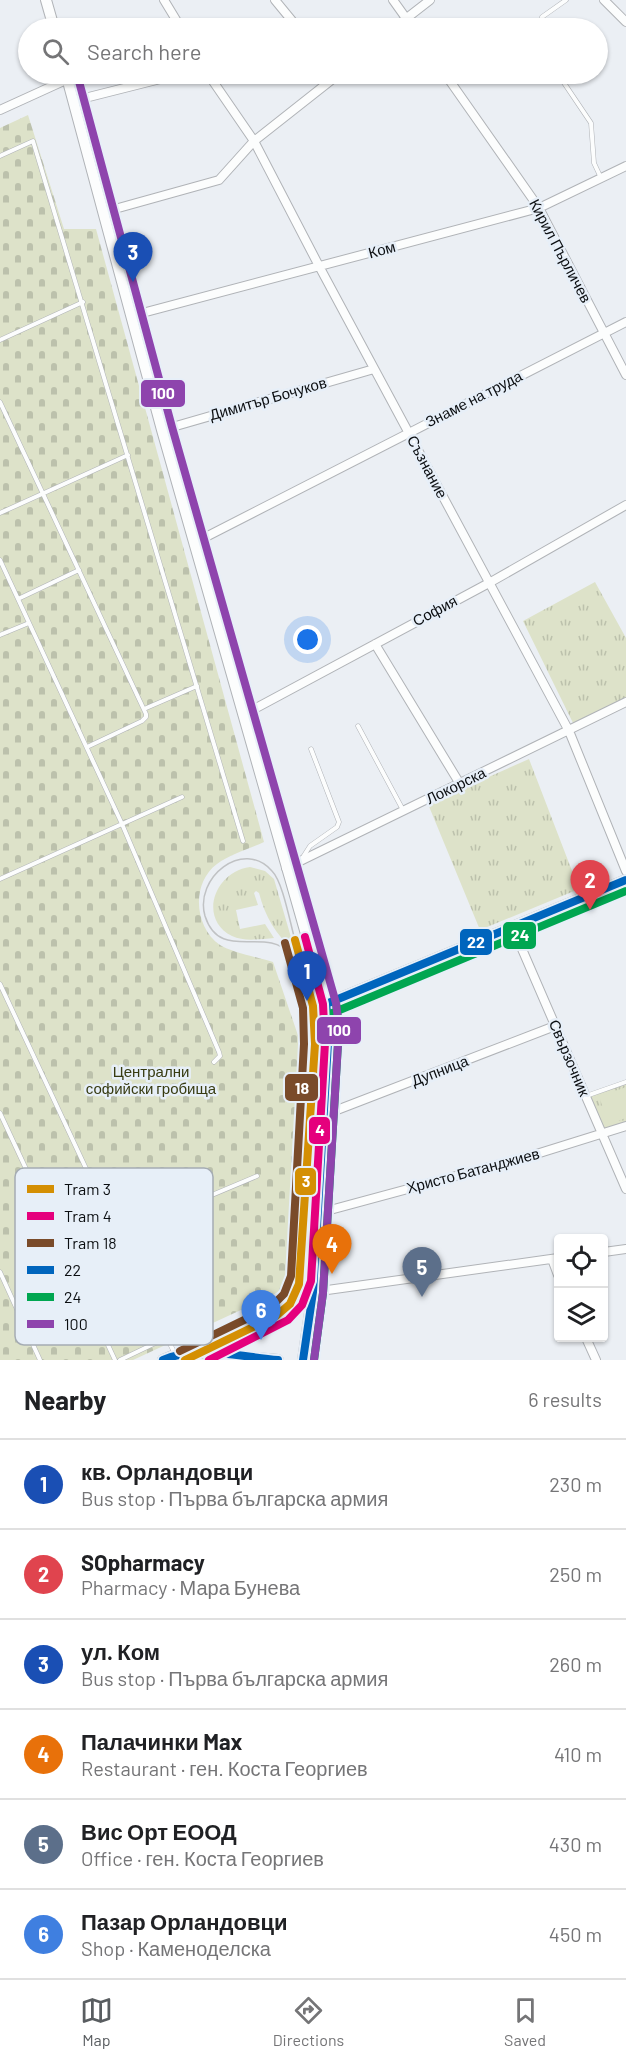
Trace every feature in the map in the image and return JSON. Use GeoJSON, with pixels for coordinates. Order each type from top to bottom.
{"type":"FeatureCollection","features":[{"type":"Feature","properties":{"kind":"street"},"geometry":{"type":"LineString","coordinates":[[46,0],[51,18]]}},
{"type":"Feature","properties":{"kind":"street"},"geometry":{"type":"LineString","coordinates":[[164,0],[175,18]]}},
{"type":"Feature","properties":{"kind":"street"},"geometry":{"type":"LineString","coordinates":[[275,0],[290,18]]}},
{"type":"Feature","properties":{"kind":"street"},"geometry":{"type":"LineString","coordinates":[[393,0],[405,18]]}},
{"type":"Feature","properties":{"kind":"street"},"geometry":{"type":"LineString","coordinates":[[407,18],[430,0]]}},
{"type":"Feature","properties":{"kind":"street"},"geometry":{"type":"LineString","coordinates":[[604,0],[626,22]]}},
{"type":"Feature","properties":{"kind":"street"},"geometry":{"type":"LineString","coordinates":[[0,110],[51,84]]}},
{"type":"Feature","properties":{"kind":"street"},"geometry":{"type":"LineString","coordinates":[[69,84],[162,430],[326,1004],[329,1026],[319,1213],[313,1292],[303,1360]]}},
{"type":"Feature","properties":{"kind":"street"},"geometry":{"type":"LineString","coordinates":[[74,101],[141,84]]}},
{"type":"Feature","properties":{"kind":"street","name":"Съзнание"},"geometry":{"type":"LineString","coordinates":[[215,84],[254,141],[569,731],[626,870]]}},
{"type":"Feature","properties":{"kind":"street"},"geometry":{"type":"LineString","coordinates":[[104,212],[219,180],[254,141],[325,84]]}},
{"type":"Feature","properties":{"kind":"street","name":"Кирил Пърличев"},"geometry":{"type":"LineString","coordinates":[[452,84],[539,208],[626,375]]}},
{"type":"Feature","properties":{"kind":"street","name":"Ком"},"geometry":{"type":"LineString","coordinates":[[131,316],[539,208],[626,166]]}},
{"type":"Feature","properties":{"kind":"street","name":"Знаме на труда"},"geometry":{"type":"LineString","coordinates":[[194,543],[626,322]]}},
{"type":"Feature","properties":{"kind":"street","name":"Димитър Бочуков"},"geometry":{"type":"LineString","coordinates":[[162,430],[374,369]]}},
{"type":"Feature","properties":{"kind":"street","name":"София"},"geometry":{"type":"LineString","coordinates":[[243,715],[489,583],[626,505]]}},
{"type":"Feature","properties":{"kind":"street"},"geometry":{"type":"LineString","coordinates":[[375,644],[460,784]]}},
{"type":"Feature","properties":{"kind":"street","name":"Локорска"},"geometry":{"type":"LineString","coordinates":[[286,868],[626,702]]}},
{"type":"Feature","properties":{"kind":"street"},"geometry":{"type":"LineString","coordinates":[[326,1004],[626,880]]}},
{"type":"Feature","properties":{"kind":"street","name":"Свързочник"},"geometry":{"type":"LineString","coordinates":[[512,926],[626,1189]]}},
{"type":"Feature","properties":{"kind":"street","name":"Дупница"},"geometry":{"type":"LineString","coordinates":[[324,1116],[555,1026]]}},
{"type":"Feature","properties":{"kind":"street","name":"Христо Батанджиев"},"geometry":{"type":"LineString","coordinates":[[319,1213],[530,1156],[626,1126]]}},
{"type":"Feature","properties":{"kind":"street"},"geometry":{"type":"LineString","coordinates":[[608,1251],[626,1249]]}},
{"type":"Feature","properties":{"kind":"street"},"geometry":{"type":"LineString","coordinates":[[313,1292],[554,1259]]}},
{"type":"Feature","properties":{"kind":"street"},"geometry":{"type":"LineString","coordinates":[[588,1342],[596,1360]]}},
{"type":"Feature","properties":{"kind":"street"},"geometry":{"type":"LineString","coordinates":[[163,1360],[175,1354],[192,1352],[278,1360]]}},
{"type":"Feature","properties":{"kind":"street"},"geometry":{"type":"LineString","coordinates":[[216,1360],[230,1357]]}},
{"type":"Feature","properties":{"kind":"lane"},"geometry":{"type":"LineString","coordinates":[[543,18],[566,0]]}},
{"type":"Feature","properties":{"kind":"lane"},"geometry":{"type":"LineString","coordinates":[[565,84],[591,123],[594,163],[601,178]]}},
{"type":"Feature","properties":{"kind":"lane"},"geometry":{"type":"LineString","coordinates":[[0,156],[33,141],[243,841]]}},
{"type":"Feature","properties":{"kind":"lane"},"geometry":{"type":"LineString","coordinates":[[0,340],[83,302]]}},
{"type":"Feature","properties":{"kind":"lane"},"geometry":{"type":"LineString","coordinates":[[0,402],[146,717],[87,747]]}},
{"type":"Feature","properties":{"kind":"lane"},"geometry":{"type":"LineString","coordinates":[[0,513],[128,454]]}},
{"type":"Feature","properties":{"kind":"lane"},"geometry":{"type":"LineString","coordinates":[[0,560],[122,824],[219,1052],[220,1056],[214,1062]]}},
{"type":"Feature","properties":{"kind":"lane"},"geometry":{"type":"LineString","coordinates":[[18,599],[79,570]]}},
{"type":"Feature","properties":{"kind":"lane"},"geometry":{"type":"LineString","coordinates":[[0,635],[29,623]]}},
{"type":"Feature","properties":{"kind":"lane"},"geometry":{"type":"LineString","coordinates":[[144,710],[197,686]]}},
{"type":"Feature","properties":{"kind":"lane"},"geometry":{"type":"LineString","coordinates":[[358,726],[403,811]]}},
{"type":"Feature","properties":{"kind":"lane"},"geometry":{"type":"LineString","coordinates":[[302,861],[310,846],[337,827],[339,822],[311,749]]}},
{"type":"Feature","properties":{"kind":"lane"},"geometry":{"type":"LineString","coordinates":[[0,879],[182,797]]}},
{"type":"Feature","properties":{"kind":"lane"},"geometry":{"type":"LineString","coordinates":[[0,984],[86,1168]]}},
{"type":"Feature","properties":{"kind":"lane"},"geometry":{"type":"LineString","coordinates":[[586,1096],[626,1082]]}},
{"type":"Feature","properties":{"kind":"lane"},"geometry":{"type":"LineString","coordinates":[[0,1113],[26,1168]]}},
{"type":"Feature","properties":{"kind":"lane"},"geometry":{"type":"LineString","coordinates":[[213,1195],[258,1176]]}},
{"type":"Feature","properties":{"kind":"lane"},"geometry":{"type":"LineString","coordinates":[[0,1272],[15,1305]]}},
{"type":"Feature","properties":{"kind":"lane"},"geometry":{"type":"LineString","coordinates":[[33,1345],[40,1360]]}},
{"type":"Feature","properties":{"kind":"lane"},"geometry":{"type":"LineString","coordinates":[[108,1345],[115,1360]]}},
{"type":"Feature","properties":{"kind":"lane"},"geometry":{"type":"LineString","coordinates":[[120,1360],[151,1345]]}},
{"type":"Feature","properties":{"kind":"lane"},"geometry":{"type":"LineString","coordinates":[[170,1345],[175,1354]]}},
{"type":"Feature","properties":{"kind":"green space","name":"Централни софийски гробища"},"geometry":{"type":"Polygon","coordinates":[[[28,115],[64,229],[96,229],[264,842],[228,857],[209,872],[200,893],[201,916],[211,937],[220,945],[273,962],[304,1053],[293,1274],[283,1289],[213,1323],[213,1168],[15,1168],[15,1345],[165,1345],[133,1360],[0,1360],[0,128],[28,115]]]}},
{"type":"Feature","properties":{"kind":"green space"},"geometry":{"type":"Polygon","coordinates":[[[595,582],[626,638],[626,701],[574,725],[523,621],[595,582]]]}},
{"type":"Feature","properties":{"kind":"green space"},"geometry":{"type":"Polygon","coordinates":[[[529,759],[579,889],[480,930],[428,804],[529,759]]]}},
{"type":"Feature","properties":{"kind":"green space"},"geometry":{"type":"Polygon","coordinates":[[[250,867],[265,871],[274,879],[295,951],[272,925],[259,893],[256,891],[254,893],[258,905],[236,910],[240,929],[265,924],[274,938],[253,940],[237,938],[222,928],[215,919],[213,908],[220,887],[237,871],[250,867]]]}},
{"type":"Feature","properties":{"kind":"green space"},"geometry":{"type":"Polygon","coordinates":[[[626,1082],[626,1126],[602,1134],[586,1096],[626,1082]]]}},
{"type":"Feature","properties":{"kind":"green space"},"geometry":{"type":"Polygon","coordinates":[[[626,1087],[626,1118],[609,1124],[599,1097],[626,1087]]]}},
{"type":"Feature","properties":{"kind":"tram line"},"geometry":{"type":"LineString","coordinates":[[295,940],[283,893],[272,871],[260,862],[248,859],[235,861],[214,876],[207,888],[204,902],[205,916],[212,930],[221,938],[232,941],[269,942],[280,946],[290,954],[296,965],[307,1001]]}},
{"type":"Feature","properties":{"kind":"tram line","name":"4"},"geometry":{"type":"LineString","coordinates":[[209,1360],[288,1320],[302,1305],[311,1281],[325,1043],[323,1004],[305,937]]}},
{"type":"Feature","properties":{"kind":"tram line","name":"3"},"geometry":{"type":"LineString","coordinates":[[185,1360],[276,1316],[290,1304],[299,1284],[315,1044],[313,1006],[295,940]]}},
{"type":"Feature","properties":{"kind":"tram line","name":"18"},"geometry":{"type":"LineString","coordinates":[[213,1335],[271,1307],[284,1294],[291,1276],[304,1044],[303,1008],[285,943]]}},
{"type":"Feature","properties":{"kind":"tram line","name":"18"},"geometry":{"type":"LineString","coordinates":[[180,1351],[192,1345]]}},
{"type":"Feature","properties":{"kind":"transit line","name":"100"},"geometry":{"type":"LineString","coordinates":[[80,84],[172,427],[336,1003],[339,1027],[323,1293],[314,1360]]}},
{"type":"Feature","properties":{"kind":"transit line","name":"22"},"geometry":{"type":"LineString","coordinates":[[326,1004],[626,880]]}},
{"type":"Feature","properties":{"kind":"transit line","name":"24"},"geometry":{"type":"LineString","coordinates":[[330,1014],[626,891]]}},
{"type":"Feature","properties":{"kind":"transit line","name":"24"},"geometry":{"type":"LineString","coordinates":[[314,1360],[323,1293],[339,1027],[336,1003]]}},
{"type":"Feature","properties":{"kind":"transit line","name":"22"},"geometry":{"type":"LineString","coordinates":[[303,1360],[313,1292],[329,1026],[326,1004]]}},
{"type":"Feature","properties":{"kind":"transit line","name":"22"},"geometry":{"type":"LineString","coordinates":[[163,1360],[191,1353],[278,1360]]}},
{"type":"Feature","properties":{"kind":"place","name":"ул. Ком"},"geometry":{"type":"Point","coordinates":[133,282]}},
{"type":"Feature","properties":{"kind":"place","name":"SOpharmacy"},"geometry":{"type":"Point","coordinates":[590,910]}},
{"type":"Feature","properties":{"kind":"place","name":"кв. Орландовци"},"geometry":{"type":"Point","coordinates":[307,1001]}},
{"type":"Feature","properties":{"kind":"place","name":"Палачинки Max"},"geometry":{"type":"Point","coordinates":[332,1274]}},
{"type":"Feature","properties":{"kind":"place","name":"Вис Орт ЕООД"},"geometry":{"type":"Point","coordinates":[422,1297]}},
{"type":"Feature","properties":{"kind":"place","name":"Пазар Орландовци"},"geometry":{"type":"Point","coordinates":[261,1340]}}]}
